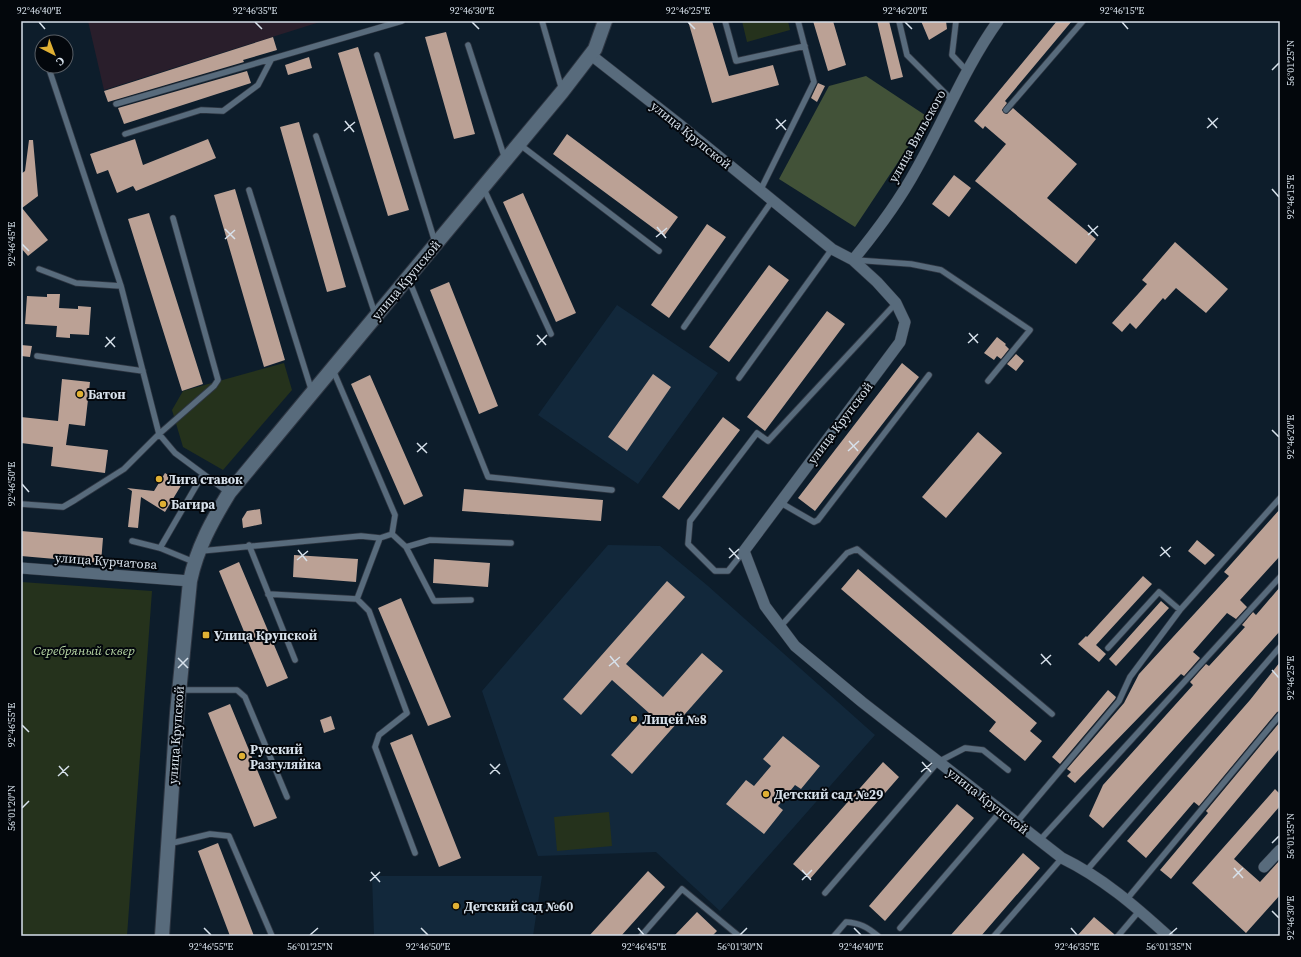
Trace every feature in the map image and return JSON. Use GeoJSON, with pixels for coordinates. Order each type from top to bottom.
{"type":"FeatureCollection","features":[{"type":"Feature","properties":{"kind":"street"},"geometry":{"type":"LineString","coordinates":[[591,55],[601,35],[604,21]]}},
{"type":"Feature","properties":{"kind":"street","name":"улица Вильского"},"geometry":{"type":"LineString","coordinates":[[853,260],[879,229],[916,171],[953,100],[966,70],[982,43],[998,21]]}},
{"type":"Feature","properties":{"kind":"street","name":"улица Крупской"},"geometry":{"type":"LineString","coordinates":[[162,936],[179,690],[190,581],[196,557],[211,522],[229,493],[506,161],[591,55],[679,124],[760,192],[832,249],[853,260],[877,282],[896,303],[905,322],[900,342],[744,551],[765,606],[795,646],[862,702],[1062,858],[1087,870],[1127,899],[1168,936]]}},
{"type":"Feature","properties":{"kind":"street","name":"улица Курчатова"},"geometry":{"type":"LineString","coordinates":[[21,568],[190,581]]}},
{"type":"Feature","properties":{"kind":"street"},"geometry":{"type":"LineString","coordinates":[[1264,868],[1280,850]]}},
{"type":"Feature","properties":{"kind":"lane"},"geometry":{"type":"LineString","coordinates":[[116,104],[402,21]]}},
{"type":"Feature","properties":{"kind":"lane"},"geometry":{"type":"LineString","coordinates":[[542,21],[562,92]]}},
{"type":"Feature","properties":{"kind":"lane"},"geometry":{"type":"LineString","coordinates":[[725,21],[736,61],[804,46]]}},
{"type":"Feature","properties":{"kind":"lane"},"geometry":{"type":"LineString","coordinates":[[760,192],[814,82],[798,21]]}},
{"type":"Feature","properties":{"kind":"lane"},"geometry":{"type":"LineString","coordinates":[[899,21],[907,55],[953,100]]}},
{"type":"Feature","properties":{"kind":"lane"},"geometry":{"type":"LineString","coordinates":[[956,21],[952,55],[966,70]]}},
{"type":"Feature","properties":{"kind":"lane"},"geometry":{"type":"LineString","coordinates":[[1006,110],[1083,21]]}},
{"type":"Feature","properties":{"kind":"lane"},"geometry":{"type":"LineString","coordinates":[[468,45],[506,161]]}},
{"type":"Feature","properties":{"kind":"lane"},"geometry":{"type":"LineString","coordinates":[[377,55],[435,245]]}},
{"type":"Feature","properties":{"kind":"lane"},"geometry":{"type":"LineString","coordinates":[[125,134],[201,110],[223,111],[258,85],[271,60]]}},
{"type":"Feature","properties":{"kind":"lane"},"geometry":{"type":"LineString","coordinates":[[51,74],[121,286],[159,434],[175,453],[229,493]]}},
{"type":"Feature","properties":{"kind":"lane"},"geometry":{"type":"LineString","coordinates":[[316,136],[375,317]]}},
{"type":"Feature","properties":{"kind":"lane"},"geometry":{"type":"LineString","coordinates":[[519,144],[659,251]]}},
{"type":"Feature","properties":{"kind":"lane"},"geometry":{"type":"LineString","coordinates":[[483,187],[551,334]]}},
{"type":"Feature","properties":{"kind":"lane"},"geometry":{"type":"LineString","coordinates":[[249,190],[312,392]]}},
{"type":"Feature","properties":{"kind":"lane"},"geometry":{"type":"LineString","coordinates":[[684,327],[772,201]]}},
{"type":"Feature","properties":{"kind":"lane"},"geometry":{"type":"LineString","coordinates":[[21,504],[63,507],[124,469],[159,434],[214,386],[218,380],[173,218]]}},
{"type":"Feature","properties":{"kind":"lane"},"geometry":{"type":"LineString","coordinates":[[739,378],[832,249]]}},
{"type":"Feature","properties":{"kind":"lane"},"geometry":{"type":"LineString","coordinates":[[853,260],[911,264],[941,270],[1030,330],[988,381]]}},
{"type":"Feature","properties":{"kind":"lane"},"geometry":{"type":"LineString","coordinates":[[39,269],[76,283],[121,286]]}},
{"type":"Feature","properties":{"kind":"lane"},"geometry":{"type":"LineString","coordinates":[[408,277],[488,477],[612,490]]}},
{"type":"Feature","properties":{"kind":"lane"},"geometry":{"type":"LineString","coordinates":[[744,551],[728,571],[715,571],[688,544],[690,520],[758,433],[768,441],[896,303]]}},
{"type":"Feature","properties":{"kind":"lane"},"geometry":{"type":"LineString","coordinates":[[37,356],[143,371]]}},
{"type":"Feature","properties":{"kind":"lane"},"geometry":{"type":"LineString","coordinates":[[332,368],[395,515],[392,534]]}},
{"type":"Feature","properties":{"kind":"lane"},"geometry":{"type":"LineString","coordinates":[[780,503],[814,522],[818,520],[929,375]]}},
{"type":"Feature","properties":{"kind":"lane"},"geometry":{"type":"LineString","coordinates":[[160,548],[203,474]]}},
{"type":"Feature","properties":{"kind":"lane"},"geometry":{"type":"LineString","coordinates":[[1016,822],[1119,701],[1130,677],[1180,610],[1280,498]]}},
{"type":"Feature","properties":{"kind":"lane"},"geometry":{"type":"LineString","coordinates":[[132,542],[196,557],[249,546],[361,536],[380,538],[392,534]]}},
{"type":"Feature","properties":{"kind":"lane"},"geometry":{"type":"LineString","coordinates":[[392,534],[406,546],[434,601],[471,600]]}},
{"type":"Feature","properties":{"kind":"lane"},"geometry":{"type":"LineString","coordinates":[[358,599],[380,538]]}},
{"type":"Feature","properties":{"kind":"lane"},"geometry":{"type":"LineString","coordinates":[[406,546],[430,540],[511,543]]}},
{"type":"Feature","properties":{"kind":"lane"},"geometry":{"type":"LineString","coordinates":[[249,546],[295,660]]}},
{"type":"Feature","properties":{"kind":"lane"},"geometry":{"type":"LineString","coordinates":[[780,628],[848,552],[857,549],[1052,714]]}},
{"type":"Feature","properties":{"kind":"lane"},"geometry":{"type":"LineString","coordinates":[[1040,840],[1280,577]]}},
{"type":"Feature","properties":{"kind":"lane"},"geometry":{"type":"LineString","coordinates":[[1108,648],[1160,592],[1180,610]]}},
{"type":"Feature","properties":{"kind":"lane"},"geometry":{"type":"LineString","coordinates":[[268,594],[358,599],[369,611],[407,713],[379,735],[375,747],[414,853]]}},
{"type":"Feature","properties":{"kind":"lane"},"geometry":{"type":"LineString","coordinates":[[1087,870],[1280,647]]}},
{"type":"Feature","properties":{"kind":"lane"},"geometry":{"type":"LineString","coordinates":[[179,690],[237,690],[245,697],[287,797]]}},
{"type":"Feature","properties":{"kind":"lane"},"geometry":{"type":"LineString","coordinates":[[1127,899],[1280,715]]}},
{"type":"Feature","properties":{"kind":"lane"},"geometry":{"type":"LineString","coordinates":[[826,893],[938,762],[965,748],[984,750],[1008,770]]}},
{"type":"Feature","properties":{"kind":"lane"},"geometry":{"type":"LineString","coordinates":[[900,928],[1001,811]]}},
{"type":"Feature","properties":{"kind":"lane"},"geometry":{"type":"LineString","coordinates":[[168,844],[210,834],[229,836],[272,936]]}},
{"type":"Feature","properties":{"kind":"lane"},"geometry":{"type":"LineString","coordinates":[[994,936],[1062,858]]}},
{"type":"Feature","properties":{"kind":"lane"},"geometry":{"type":"LineString","coordinates":[[641,936],[682,890],[739,936]]}},
{"type":"Feature","properties":{"kind":"lane"},"geometry":{"type":"LineString","coordinates":[[1118,936],[1140,910]]}},
{"type":"Feature","properties":{"kind":"lane"},"geometry":{"type":"LineString","coordinates":[[834,936],[846,922],[859,923],[867,927],[878,936]]}},
{"type":"Feature","properties":{"kind":"shaded area"},"geometry":{"type":"Polygon","coordinates":[[[88,21],[323,21],[104,90],[88,21]]]}},
{"type":"Feature","properties":{"kind":"shaded area"},"geometry":{"type":"Polygon","coordinates":[[[617,305],[718,373],[638,484],[538,415],[617,305]]]}},
{"type":"Feature","properties":{"kind":"shaded area","name":"Лицей №8"},"geometry":{"type":"Polygon","coordinates":[[[608,545],[660,546],[708,586],[875,735],[720,911],[656,852],[538,856],[482,691],[608,545]]]}},
{"type":"Feature","properties":{"kind":"shaded area","name":"Детский сад №60"},"geometry":{"type":"Polygon","coordinates":[[[372,876],[542,876],[533,936],[374,936],[372,876]]]}},
{"type":"Feature","properties":{"kind":"green space"},"geometry":{"type":"Polygon","coordinates":[[[742,21],[788,21],[790,30],[747,42],[742,21]]]}},
{"type":"Feature","properties":{"kind":"green space"},"geometry":{"type":"Polygon","coordinates":[[[866,76],[928,117],[855,227],[779,179],[829,86],[866,76]]]}},
{"type":"Feature","properties":{"kind":"green space"},"geometry":{"type":"Polygon","coordinates":[[[284,363],[292,390],[223,470],[183,447],[172,410],[183,391],[284,363]]]}},
{"type":"Feature","properties":{"kind":"green space","name":"Серебряный сквер"},"geometry":{"type":"Polygon","coordinates":[[[21,582],[152,591],[127,936],[21,936],[21,582]]]}},
{"type":"Feature","properties":{"kind":"green space"},"geometry":{"type":"Polygon","coordinates":[[[609,812],[612,846],[557,851],[554,817],[609,812]]]}},
{"type":"Feature","properties":{"kind":"building"},"geometry":{"type":"Polygon","coordinates":[[[688,21],[712,21],[729,76],[773,65],[779,85],[712,103],[688,21]]]}},
{"type":"Feature","properties":{"kind":"building"},"geometry":{"type":"Polygon","coordinates":[[[813,21],[833,21],[846,65],[828,71],[813,21]]]}},
{"type":"Feature","properties":{"kind":"building"},"geometry":{"type":"Polygon","coordinates":[[[877,21],[889,21],[903,77],[891,80],[877,21]]]}},
{"type":"Feature","properties":{"kind":"building"},"geometry":{"type":"Polygon","coordinates":[[[921,21],[946,21],[947,29],[929,40],[921,21]]]}},
{"type":"Feature","properties":{"kind":"building"},"geometry":{"type":"Polygon","coordinates":[[[1057,21],[1072,21],[1005,101],[1007,103],[1002,110],[1007,114],[1013,108],[1077,164],[1047,198],[1096,239],[1076,264],[975,181],[1006,144],[985,126],[983,129],[974,121],[1057,21]]]}},
{"type":"Feature","properties":{"kind":"building"},"geometry":{"type":"Polygon","coordinates":[[[446,32],[475,134],[454,139],[425,37],[446,32]]]}},
{"type":"Feature","properties":{"kind":"building"},"geometry":{"type":"Polygon","coordinates":[[[273,37],[277,50],[243,60],[244,62],[108,102],[104,91],[273,37]]]}},
{"type":"Feature","properties":{"kind":"building"},"geometry":{"type":"Polygon","coordinates":[[[358,47],[409,210],[388,216],[338,53],[358,47]]]}},
{"type":"Feature","properties":{"kind":"building"},"geometry":{"type":"Polygon","coordinates":[[[309,57],[312,68],[288,75],[285,65],[309,57]]]}},
{"type":"Feature","properties":{"kind":"building"},"geometry":{"type":"Polygon","coordinates":[[[247,71],[251,83],[124,124],[118,108],[247,71]]]}},
{"type":"Feature","properties":{"kind":"building"},"geometry":{"type":"Polygon","coordinates":[[[818,83],[825,86],[817,102],[811,98],[818,83]]]}},
{"type":"Feature","properties":{"kind":"building"},"geometry":{"type":"Polygon","coordinates":[[[299,122],[346,287],[327,292],[280,127],[299,122]]]}},
{"type":"Feature","properties":{"kind":"building"},"geometry":{"type":"Polygon","coordinates":[[[567,134],[678,217],[664,236],[553,154],[567,134]]]}},
{"type":"Feature","properties":{"kind":"building"},"geometry":{"type":"Polygon","coordinates":[[[135,139],[143,165],[208,139],[216,158],[136,191],[133,186],[117,193],[108,170],[97,174],[90,154],[135,139]]]}},
{"type":"Feature","properties":{"kind":"building"},"geometry":{"type":"Polygon","coordinates":[[[29,140],[33,140],[38,196],[22,208],[48,240],[28,256],[21,248],[21,174],[25,171],[29,140]]]}},
{"type":"Feature","properties":{"kind":"building"},"geometry":{"type":"Polygon","coordinates":[[[954,175],[971,188],[949,217],[932,204],[954,175]]]}},
{"type":"Feature","properties":{"kind":"building"},"geometry":{"type":"Polygon","coordinates":[[[235,189],[285,360],[264,367],[214,195],[235,189]]]}},
{"type":"Feature","properties":{"kind":"building"},"geometry":{"type":"Polygon","coordinates":[[[523,193],[576,313],[556,322],[503,202],[523,193]]]}},
{"type":"Feature","properties":{"kind":"building"},"geometry":{"type":"Polygon","coordinates":[[[149,213],[203,384],[182,391],[128,219],[149,213]]]}},
{"type":"Feature","properties":{"kind":"building"},"geometry":{"type":"Polygon","coordinates":[[[707,224],[726,237],[669,318],[651,305],[707,224]]]}},
{"type":"Feature","properties":{"kind":"building"},"geometry":{"type":"Polygon","coordinates":[[[1175,242],[1228,289],[1206,313],[1176,288],[1165,300],[1163,298],[1136,329],[1130,323],[1122,332],[1112,323],[1147,284],[1142,280],[1175,242]]]}},
{"type":"Feature","properties":{"kind":"building"},"geometry":{"type":"Polygon","coordinates":[[[769,265],[789,280],[729,362],[709,347],[769,265]]]}},
{"type":"Feature","properties":{"kind":"building"},"geometry":{"type":"Polygon","coordinates":[[[449,282],[498,406],[479,414],[430,290],[449,282]]]}},
{"type":"Feature","properties":{"kind":"building"},"geometry":{"type":"Polygon","coordinates":[[[47,294],[60,294],[59,308],[78,309],[78,306],[91,307],[89,335],[70,334],[70,338],[56,337],[57,326],[25,324],[27,296],[47,297],[47,294]]]}},
{"type":"Feature","properties":{"kind":"building"},"geometry":{"type":"Polygon","coordinates":[[[827,311],[845,324],[765,431],[747,417],[827,311]]]}},
{"type":"Feature","properties":{"kind":"building"},"geometry":{"type":"Polygon","coordinates":[[[997,337],[1006,344],[1005,345],[1009,349],[1001,359],[997,356],[994,360],[984,353],[997,337]]]}},
{"type":"Feature","properties":{"kind":"building"},"geometry":{"type":"Polygon","coordinates":[[[21,345],[32,346],[30,357],[21,356],[21,345]]]}},
{"type":"Feature","properties":{"kind":"building"},"geometry":{"type":"Polygon","coordinates":[[[1016,354],[1024,361],[1016,371],[1007,364],[1016,354]]]}},
{"type":"Feature","properties":{"kind":"building"},"geometry":{"type":"Polygon","coordinates":[[[902,363],[919,377],[815,511],[798,498],[902,363]]]}},
{"type":"Feature","properties":{"kind":"building"},"geometry":{"type":"Polygon","coordinates":[[[653,374],[671,387],[627,451],[608,437],[653,374]]]}},
{"type":"Feature","properties":{"kind":"building"},"geometry":{"type":"Polygon","coordinates":[[[370,375],[423,496],[404,505],[351,384],[370,375]]]}},
{"type":"Feature","properties":{"kind":"building"},"geometry":{"type":"Polygon","coordinates":[[[62,379],[90,382],[85,426],[69,424],[66,445],[108,450],[105,473],[51,466],[53,447],[21,443],[21,417],[58,421],[62,379]]]}},
{"type":"Feature","properties":{"kind":"building"},"geometry":{"type":"Polygon","coordinates":[[[723,417],[740,430],[679,510],[662,497],[723,417]]]}},
{"type":"Feature","properties":{"kind":"building"},"geometry":{"type":"Polygon","coordinates":[[[978,432],[1002,453],[946,518],[922,497],[978,432]]]}},
{"type":"Feature","properties":{"kind":"building"},"geometry":{"type":"Polygon","coordinates":[[[165,473],[182,484],[165,512],[141,497],[138,528],[128,527],[132,491],[127,488],[154,491],[165,473]]]}},
{"type":"Feature","properties":{"kind":"building"},"geometry":{"type":"Polygon","coordinates":[[[464,489],[603,500],[601,521],[462,511],[464,489]]]}},
{"type":"Feature","properties":{"kind":"building"},"geometry":{"type":"Polygon","coordinates":[[[260,509],[262,524],[243,528],[242,519],[247,511],[260,509]]]}},
{"type":"Feature","properties":{"kind":"building"},"geometry":{"type":"Polygon","coordinates":[[[1280,509],[1280,556],[1240,600],[1247,607],[1236,619],[1227,613],[1193,652],[1200,658],[1184,676],[1181,674],[1075,783],[1067,776],[1071,772],[1067,769],[1124,703],[1139,674],[1229,576],[1224,572],[1280,509]]]}},
{"type":"Feature","properties":{"kind":"building"},"geometry":{"type":"Polygon","coordinates":[[[21,531],[103,538],[101,563],[21,556],[21,531]]]}},
{"type":"Feature","properties":{"kind":"building"},"geometry":{"type":"Polygon","coordinates":[[[1197,540],[1215,555],[1205,565],[1188,551],[1197,540]]]}},
{"type":"Feature","properties":{"kind":"building"},"geometry":{"type":"Polygon","coordinates":[[[294,555],[358,559],[356,582],[293,577],[294,555]]]}},
{"type":"Feature","properties":{"kind":"building"},"geometry":{"type":"Polygon","coordinates":[[[434,559],[490,563],[488,587],[433,583],[434,559]]]}},
{"type":"Feature","properties":{"kind":"building"},"geometry":{"type":"Polygon","coordinates":[[[239,562],[288,678],[267,687],[219,571],[239,562]]]}},
{"type":"Feature","properties":{"kind":"building"},"geometry":{"type":"Polygon","coordinates":[[[858,569],[1037,723],[1030,731],[1042,741],[1025,761],[989,731],[996,722],[841,589],[858,569]]]}},
{"type":"Feature","properties":{"kind":"building"},"geometry":{"type":"Polygon","coordinates":[[[1143,576],[1152,584],[1096,645],[1106,654],[1099,662],[1078,644],[1086,636],[1087,637],[1143,576]]]}},
{"type":"Feature","properties":{"kind":"building"},"geometry":{"type":"Polygon","coordinates":[[[667,581],[685,597],[626,664],[663,697],[702,653],[723,671],[632,774],[611,755],[649,713],[612,680],[581,715],[563,699],[667,581]]]}},
{"type":"Feature","properties":{"kind":"building"},"geometry":{"type":"Polygon","coordinates":[[[1280,587],[1280,631],[1103,828],[1089,816],[1103,785],[1193,685],[1190,682],[1206,664],[1209,666],[1245,627],[1242,625],[1253,612],[1256,615],[1280,587]]]}},
{"type":"Feature","properties":{"kind":"building"},"geometry":{"type":"Polygon","coordinates":[[[401,598],[451,717],[428,726],[378,608],[401,598]]]}},
{"type":"Feature","properties":{"kind":"building"},"geometry":{"type":"Polygon","coordinates":[[[1161,601],[1169,608],[1116,666],[1109,659],[1161,601]]]}},
{"type":"Feature","properties":{"kind":"building"},"geometry":{"type":"Polygon","coordinates":[[[1280,662],[1280,711],[1277,712],[1199,806],[1194,802],[1146,858],[1127,841],[1250,700],[1280,662]]]}},
{"type":"Feature","properties":{"kind":"building"},"geometry":{"type":"Polygon","coordinates":[[[1108,690],[1116,697],[1115,699],[1060,764],[1052,757],[1108,690]]]}},
{"type":"Feature","properties":{"kind":"building"},"geometry":{"type":"Polygon","coordinates":[[[230,704],[277,818],[254,827],[208,713],[230,704]]]}},
{"type":"Feature","properties":{"kind":"building"},"geometry":{"type":"Polygon","coordinates":[[[331,716],[335,729],[324,733],[320,720],[331,716]]]}},
{"type":"Feature","properties":{"kind":"building"},"geometry":{"type":"Polygon","coordinates":[[[1280,722],[1280,748],[1171,879],[1160,870],[1208,813],[1206,811],[1280,722]]]}},
{"type":"Feature","properties":{"kind":"building"},"geometry":{"type":"Polygon","coordinates":[[[412,734],[461,858],[439,867],[390,743],[412,734]]]}},
{"type":"Feature","properties":{"kind":"building"},"geometry":{"type":"Polygon","coordinates":[[[783,736],[820,766],[801,789],[795,785],[778,806],[783,810],[764,834],[726,804],[746,780],[754,786],[771,766],[763,759],[783,736]]]}},
{"type":"Feature","properties":{"kind":"building"},"geometry":{"type":"Polygon","coordinates":[[[883,762],[899,777],[810,879],[793,864],[883,762]]]}},
{"type":"Feature","properties":{"kind":"building"},"geometry":{"type":"Polygon","coordinates":[[[1275,789],[1280,794],[1280,806],[1234,859],[1260,882],[1280,860],[1280,895],[1246,933],[1192,883],[1275,789]]]}},
{"type":"Feature","properties":{"kind":"building"},"geometry":{"type":"Polygon","coordinates":[[[957,804],[974,818],[885,921],[869,906],[957,804]]]}},
{"type":"Feature","properties":{"kind":"building"},"geometry":{"type":"Polygon","coordinates":[[[218,843],[254,936],[230,936],[198,851],[218,843]]]}},
{"type":"Feature","properties":{"kind":"building"},"geometry":{"type":"Polygon","coordinates":[[[1023,853],[1040,868],[981,936],[950,936],[1023,853]]]}},
{"type":"Feature","properties":{"kind":"building"},"geometry":{"type":"Polygon","coordinates":[[[648,871],[665,887],[621,936],[589,936],[648,871]]]}},
{"type":"Feature","properties":{"kind":"building"},"geometry":{"type":"Polygon","coordinates":[[[697,912],[717,931],[712,936],[674,936],[697,912]]]}},
{"type":"Feature","properties":{"kind":"building"},"geometry":{"type":"Polygon","coordinates":[[[1094,917],[1114,934],[1114,936],[1077,936],[1094,917]]]}},
{"type":"Feature","properties":{"kind":"place","name":"Батон"},"geometry":{"type":"Point","coordinates":[80,394]}},
{"type":"Feature","properties":{"kind":"place","name":"Лига ставок"},"geometry":{"type":"Point","coordinates":[159,479]}},
{"type":"Feature","properties":{"kind":"place","name":"Багира"},"geometry":{"type":"Point","coordinates":[163,504]}},
{"type":"Feature","properties":{"kind":"place","name":"Улица Крупской"},"geometry":{"type":"Point","coordinates":[206,635]}},
{"type":"Feature","properties":{"kind":"place","name":"Лицей №8"},"geometry":{"type":"Point","coordinates":[634,719]}},
{"type":"Feature","properties":{"kind":"place","name":"Русский Разгуляйка"},"geometry":{"type":"Point","coordinates":[242,756]}},
{"type":"Feature","properties":{"kind":"place","name":"Детский сад №29"},"geometry":{"type":"Point","coordinates":[766,794]}},
{"type":"Feature","properties":{"kind":"place","name":"Детский сад №60"},"geometry":{"type":"Point","coordinates":[456,906]}}]}
